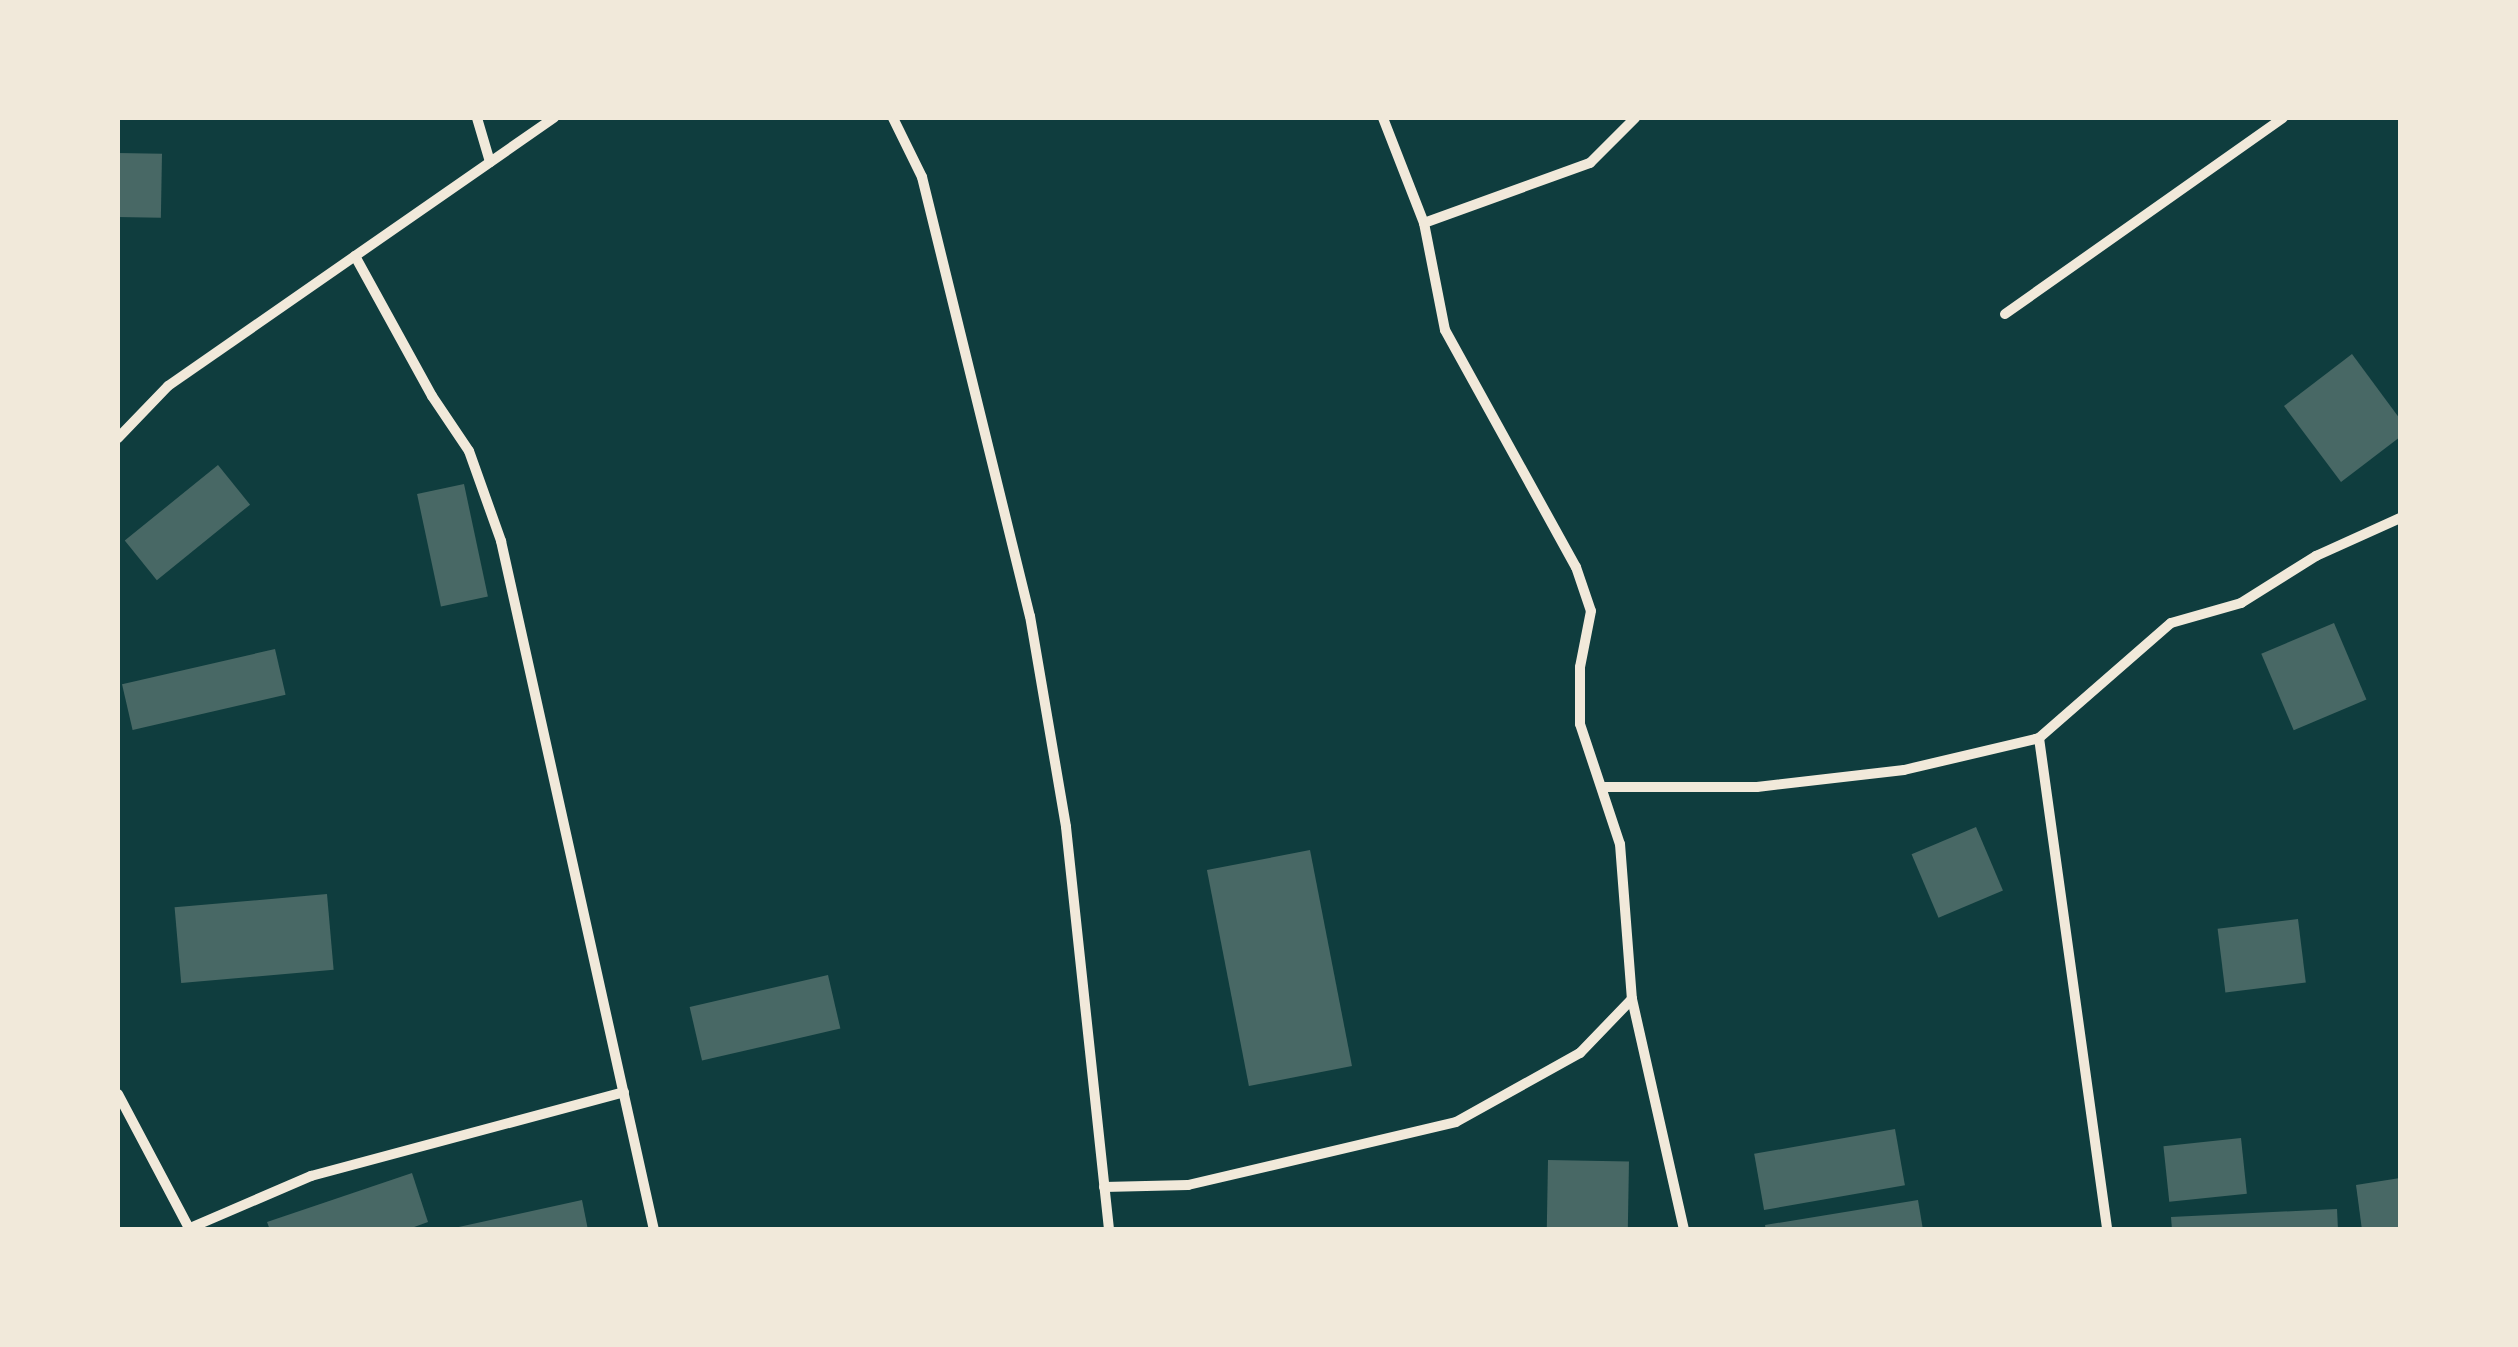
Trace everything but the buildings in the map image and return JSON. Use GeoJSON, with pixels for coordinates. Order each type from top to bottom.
{"type":"FeatureCollection","features":[{"type":"Feature","properties":{"kind":"street"},"geometry":{"type":"LineString","coordinates":[[477,118],[490,162]]}},
{"type":"Feature","properties":{"kind":"street"},"geometry":{"type":"LineString","coordinates":[[118,438],[168,386],[554,118]]}},
{"type":"Feature","properties":{"kind":"street"},"geometry":{"type":"LineString","coordinates":[[893,118],[922,177],[1030,616],[1066,827],[1110,1230]]}},
{"type":"Feature","properties":{"kind":"street"},"geometry":{"type":"LineString","coordinates":[[1384,118],[1424,224],[1445,330],[1576,567],[1591,611],[1580,667],[1580,724],[1606,787],[1620,844],[1632,1000],[1684,1230]]}},
{"type":"Feature","properties":{"kind":"street"},"geometry":{"type":"LineString","coordinates":[[1424,224],[1590,163],[1635,118]]}},
{"type":"Feature","properties":{"kind":"street"},"geometry":{"type":"LineString","coordinates":[[2005,314],[2283,118]]}},
{"type":"Feature","properties":{"kind":"street"},"geometry":{"type":"LineString","coordinates":[[355,256],[432,396],[470,451],[502,541],[654,1230]]}},
{"type":"Feature","properties":{"kind":"street"},"geometry":{"type":"LineString","coordinates":[[1606,787],[1757,786],[1904,770],[2039,738],[2171,624],[2242,603],[2316,556],[2400,518]]}},
{"type":"Feature","properties":{"kind":"street"},"geometry":{"type":"LineString","coordinates":[[2039,738],[2107,1230]]}},
{"type":"Feature","properties":{"kind":"street"},"geometry":{"type":"LineString","coordinates":[[1104,1187],[1188,1185],[1456,1122],[1580,1053],[1632,1000]]}},
{"type":"Feature","properties":{"kind":"street"},"geometry":{"type":"LineString","coordinates":[[118,1094],[190,1229],[312,1176],[624,1092]]}}]}
